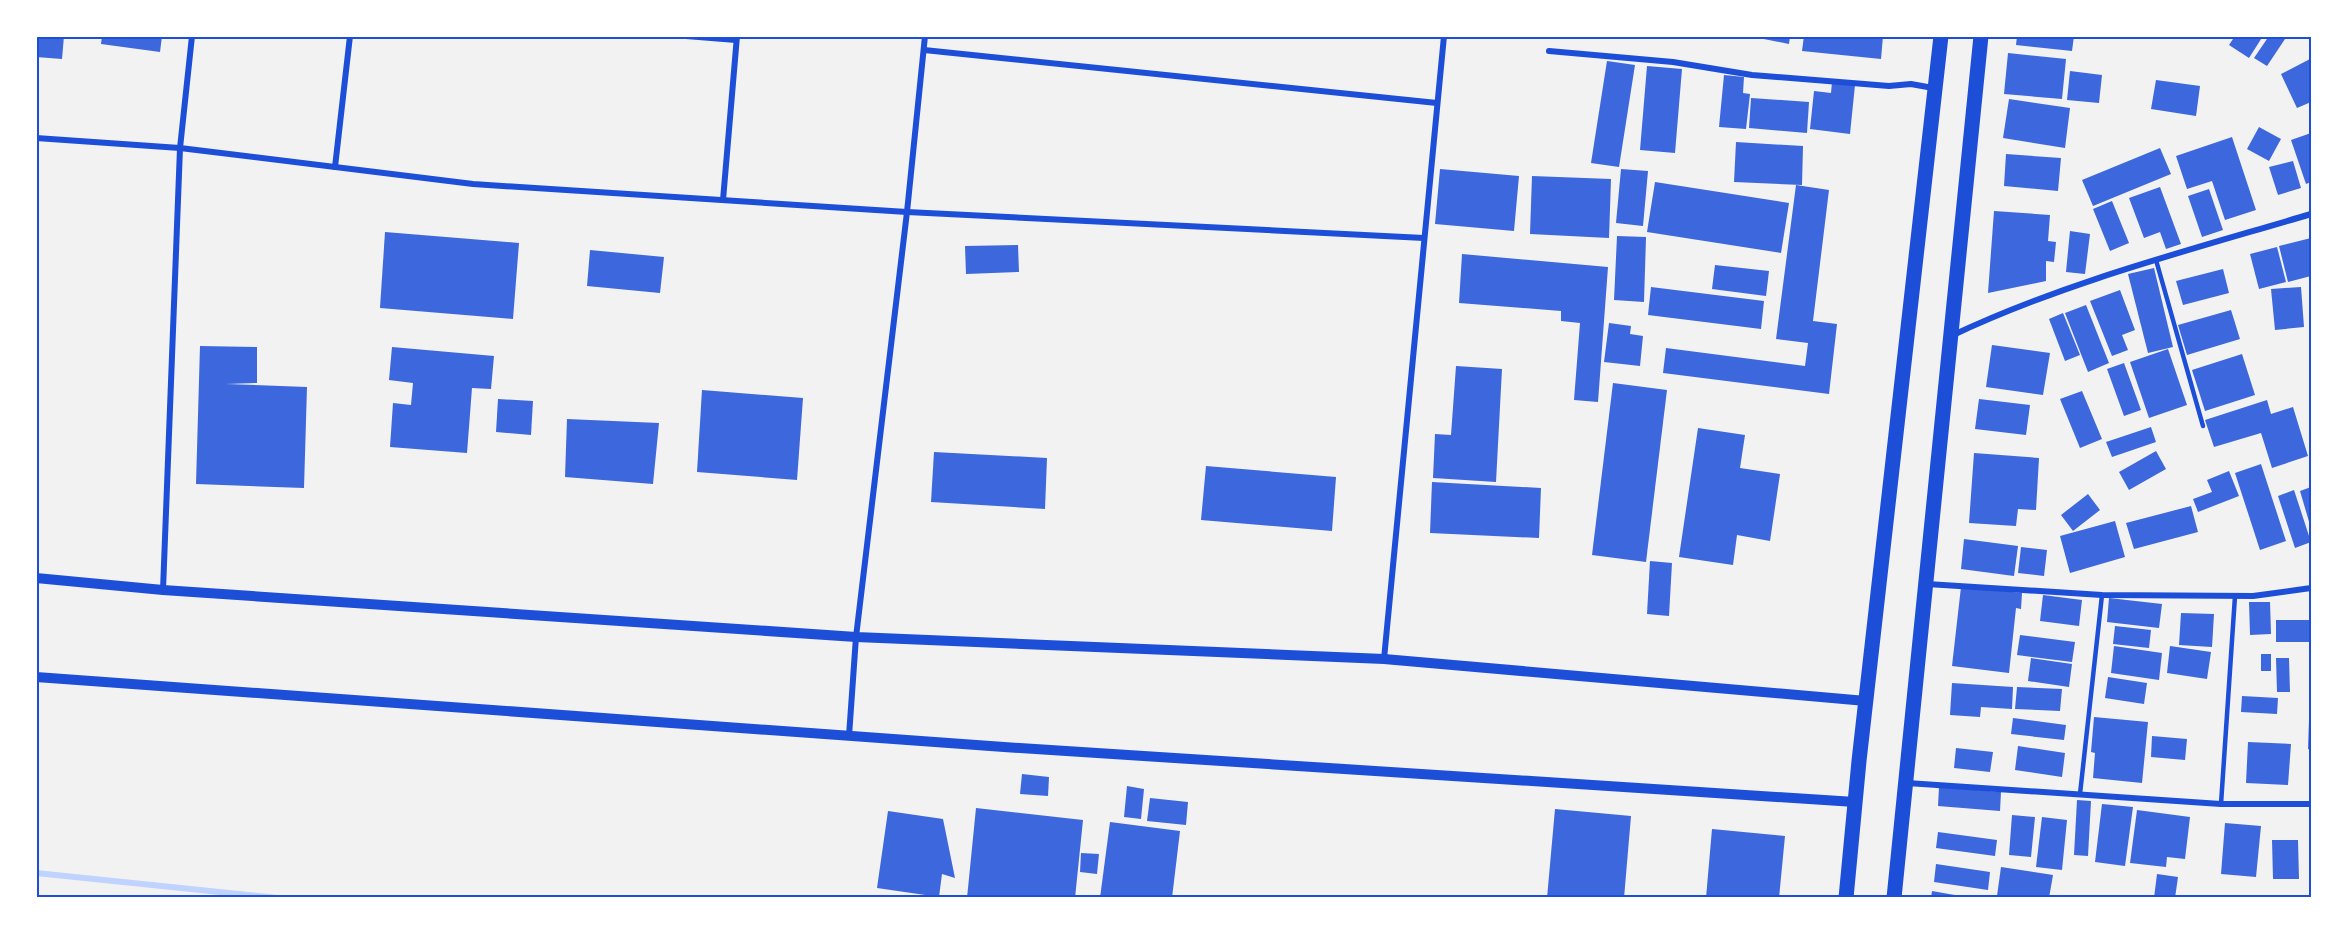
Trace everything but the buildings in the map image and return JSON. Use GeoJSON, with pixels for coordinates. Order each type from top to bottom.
{"type":"FeatureCollection","features":[{"type":"Feature","properties":{"kind":"main road"},"geometry":{"type":"LineString","coordinates":[[1846,898],[1941,36]]}},
{"type":"Feature","properties":{"kind":"main road"},"geometry":{"type":"LineString","coordinates":[[1894,898],[1981,36]]}},
{"type":"Feature","properties":{"kind":"street"},"geometry":{"type":"LineString","coordinates":[[163,590],[180,148],[192,36]]}},
{"type":"Feature","properties":{"kind":"street"},"geometry":{"type":"LineString","coordinates":[[335,167],[350,36]]}},
{"type":"Feature","properties":{"kind":"street"},"geometry":{"type":"LineString","coordinates":[[686,36],[736,38],[723,200]]}},
{"type":"Feature","properties":{"kind":"street"},"geometry":{"type":"LineString","coordinates":[[849,736],[856,637],[907,212],[925,36]]}},
{"type":"Feature","properties":{"kind":"street"},"geometry":{"type":"LineString","coordinates":[[1384,659],[1444,36]]}},
{"type":"Feature","properties":{"kind":"street"},"geometry":{"type":"LineString","coordinates":[[924,50],[1437,103]]}},
{"type":"Feature","properties":{"kind":"street"},"geometry":{"type":"LineString","coordinates":[[1549,51],[1673,62],[1752,75],[1889,86],[1911,84],[1935,88]]}},
{"type":"Feature","properties":{"kind":"street"},"geometry":{"type":"LineString","coordinates":[[36,138],[180,148],[473,184],[907,212],[1424,238]]}},
{"type":"Feature","properties":{"kind":"street"},"geometry":{"type":"LineString","coordinates":[[1951,336],[2000,313],[2156,260],[2311,214]]}},
{"type":"Feature","properties":{"kind":"street"},"geometry":{"type":"LineString","coordinates":[[36,578],[163,590],[856,637],[1384,659],[1866,701]]}},
{"type":"Feature","properties":{"kind":"street"},"geometry":{"type":"LineString","coordinates":[[1926,584],[2102,595],[2253,596],[2311,588]]}},
{"type":"Feature","properties":{"kind":"street"},"geometry":{"type":"LineString","coordinates":[[36,677],[849,736],[1855,802]]}},
{"type":"Feature","properties":{"kind":"street"},"geometry":{"type":"LineString","coordinates":[[1906,783],[2222,804],[2311,804]]}},
{"type":"Feature","properties":{"kind":"lane"},"geometry":{"type":"LineString","coordinates":[[2156,260],[2203,426]]}},
{"type":"Feature","properties":{"kind":"lane"},"geometry":{"type":"LineString","coordinates":[[2080,794],[2102,595]]}},
{"type":"Feature","properties":{"kind":"lane"},"geometry":{"type":"LineString","coordinates":[[2222,804],[2235,596]]}},
{"type":"Feature","properties":{"kind":"waterway"},"geometry":{"type":"LineString","coordinates":[[36,873],[277,898]]}}]}
